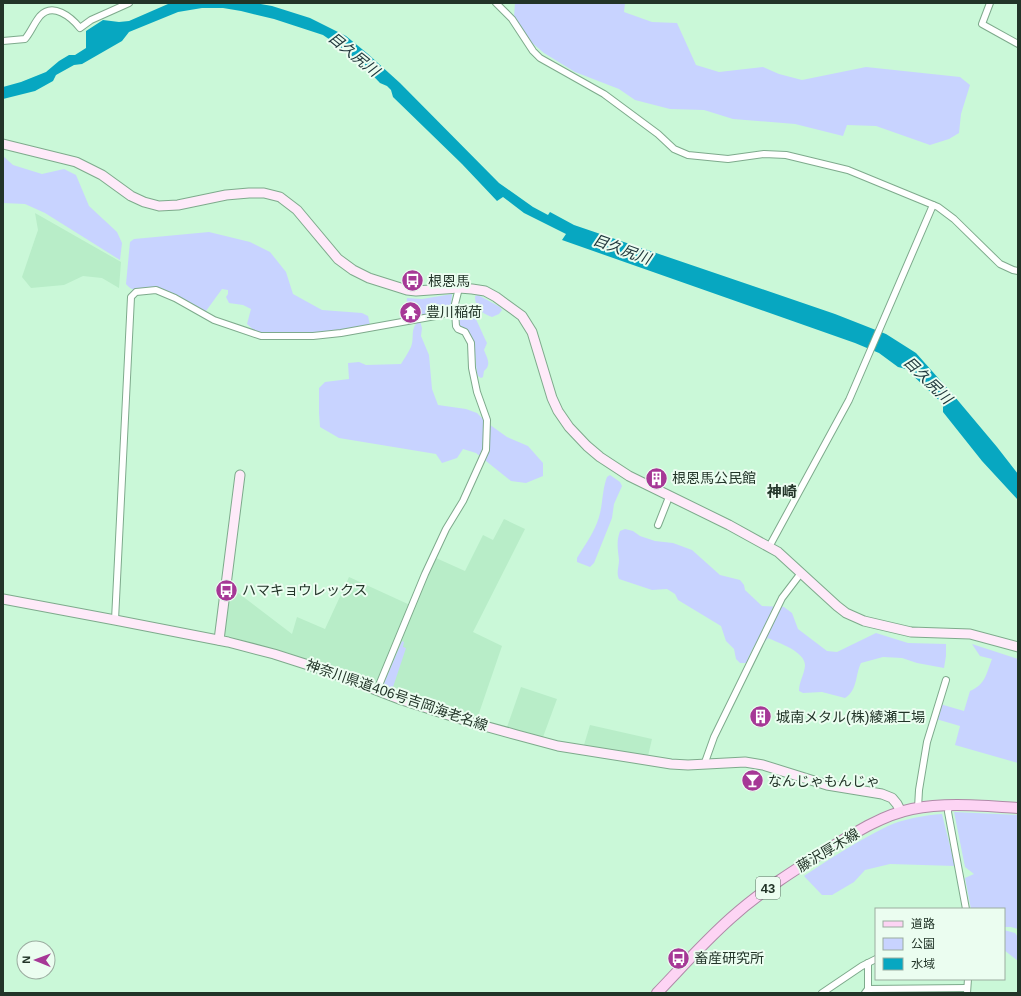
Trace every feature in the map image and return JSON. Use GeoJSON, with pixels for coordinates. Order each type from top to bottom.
{"type":"FeatureCollection","features":[{"type":"Feature","properties":{"kind":"main road","name":"藤沢厚木線"},"geometry":{"type":"LineString","coordinates":[[661,991],[704,943],[732,917],[762,893],[795,870],[852,834],[901,812],[918,808],[949,805],[1018,808]]}},
{"type":"Feature","properties":{"kind":"street"},"geometry":{"type":"LineString","coordinates":[[3,41],[25,39],[42,14],[50,10],[66,15],[74,20],[80,28],[91,20],[129,3]]}},
{"type":"Feature","properties":{"kind":"street"},"geometry":{"type":"LineString","coordinates":[[496,3],[512,19],[533,51],[540,58],[604,94],[658,134],[674,149],[688,155],[728,159],[764,154],[786,155],[848,170],[938,207],[954,219],[1000,264],[1018,271]]}},
{"type":"Feature","properties":{"kind":"street"},"geometry":{"type":"LineString","coordinates":[[990,3],[982,24],[1018,44]]}},
{"type":"Feature","properties":{"kind":"street"},"geometry":{"type":"LineString","coordinates":[[3,144],[76,162],[102,175],[131,196],[144,202],[159,206],[178,205],[226,195],[249,193],[264,193],[280,197],[297,210],[338,259],[353,270],[369,278],[407,290],[427,291],[458,288],[485,291],[507,304],[522,316],[532,332],[552,398],[558,411],[569,427],[587,446],[608,462],[629,476],[729,525],[778,552],[836,606],[846,613],[864,621],[911,632],[970,634],[1018,647]]}},
{"type":"Feature","properties":{"kind":"street"},"geometry":{"type":"LineString","coordinates":[[769,547],[849,400],[933,206]]}},
{"type":"Feature","properties":{"kind":"street"},"geometry":{"type":"LineString","coordinates":[[377,690],[425,574],[446,529],[463,501],[486,450],[487,420],[477,392],[473,374],[471,343],[465,332],[458,329],[456,326],[454,308],[458,288]]}},
{"type":"Feature","properties":{"kind":"street"},"geometry":{"type":"LineString","coordinates":[[115,620],[131,297],[133,294],[136,292],[156,290],[175,298],[214,320],[261,336],[313,336],[341,333],[441,315],[454,308]]}},
{"type":"Feature","properties":{"kind":"street"},"geometry":{"type":"LineString","coordinates":[[219,640],[240,475]]}},
{"type":"Feature","properties":{"kind":"street"},"geometry":{"type":"LineString","coordinates":[[658,525],[670,497]]}},
{"type":"Feature","properties":{"kind":"street"},"geometry":{"type":"LineString","coordinates":[[704,764],[714,737],[782,598],[801,573]]}},
{"type":"Feature","properties":{"kind":"street","name":"神奈川県道406号吉岡海老名線"},"geometry":{"type":"LineString","coordinates":[[3,600],[219,640],[274,654],[327,671],[402,700],[470,722],[558,746],[688,766],[745,762],[763,765],[827,784],[882,794],[892,798],[901,812]]}},
{"type":"Feature","properties":{"kind":"street"},"geometry":{"type":"LineString","coordinates":[[918,808],[919,790],[927,742],[946,680]]}},
{"type":"Feature","properties":{"kind":"street"},"geometry":{"type":"LineString","coordinates":[[949,805],[948,812],[966,908]]}},
{"type":"Feature","properties":{"kind":"street"},"geometry":{"type":"LineString","coordinates":[[822,993],[875,960]]}},
{"type":"Feature","properties":{"kind":"street"},"geometry":{"type":"LineString","coordinates":[[868,963],[866,991],[967,990],[968,980]]}},
{"type":"Feature","properties":{"kind":"shaded area"},"geometry":{"type":"Polygon","coordinates":[[[35,213],[121,262],[119,288],[102,278],[83,276],[64,285],[31,288],[22,277],[38,230],[35,213]]]}},
{"type":"Feature","properties":{"kind":"shaded area"},"geometry":{"type":"Polygon","coordinates":[[[504,519],[525,529],[473,632],[502,646],[477,719],[417,700],[416,693],[395,688],[392,691],[381,687],[421,588],[436,558],[465,571],[483,535],[493,540],[504,519]]]}},
{"type":"Feature","properties":{"kind":"shaded area"},"geometry":{"type":"Polygon","coordinates":[[[349,577],[410,605],[376,685],[288,653],[224,635],[229,586],[292,634],[297,617],[325,629],[349,577]]]}},
{"type":"Feature","properties":{"kind":"shaded area"},"geometry":{"type":"Polygon","coordinates":[[[521,687],[557,699],[543,737],[507,727],[521,687]]]}},
{"type":"Feature","properties":{"kind":"shaded area"},"geometry":{"type":"Polygon","coordinates":[[[590,725],[652,739],[648,756],[584,745],[590,725]]]}},
{"type":"Feature","properties":{"kind":"green space"},"geometry":{"type":"Polygon","coordinates":[[[515,3],[625,3],[624,12],[652,22],[677,23],[696,65],[719,72],[763,67],[779,74],[802,80],[866,67],[960,77],[970,85],[961,114],[959,133],[949,139],[930,145],[876,126],[847,125],[843,136],[795,124],[733,119],[704,110],[670,109],[635,100],[619,89],[575,72],[544,53],[525,37],[514,17],[515,3]]]}},
{"type":"Feature","properties":{"kind":"green space"},"geometry":{"type":"Polygon","coordinates":[[[3,156],[13,165],[42,174],[64,169],[76,175],[89,206],[117,232],[122,243],[120,260],[45,213],[25,204],[3,203],[3,156]]]}},
{"type":"Feature","properties":{"kind":"green space"},"geometry":{"type":"Polygon","coordinates":[[[209,232],[250,242],[270,252],[286,272],[293,294],[322,310],[362,313],[368,316],[370,325],[295,338],[259,335],[247,324],[251,309],[243,305],[229,303],[226,297],[228,290],[222,289],[206,311],[200,312],[158,291],[137,290],[126,284],[130,242],[134,239],[209,232]]]}},
{"type":"Feature","properties":{"kind":"green space"},"geometry":{"type":"Polygon","coordinates":[[[452,294],[451,306],[446,309],[406,319],[407,298],[422,299],[452,294]]]}},
{"type":"Feature","properties":{"kind":"green space"},"geometry":{"type":"Polygon","coordinates":[[[478,295],[500,307],[502,310],[499,314],[492,317],[479,310],[475,300],[475,296],[478,295]]]}},
{"type":"Feature","properties":{"kind":"green space"},"geometry":{"type":"Polygon","coordinates":[[[470,310],[473,314],[487,343],[484,350],[488,366],[484,371],[483,377],[481,378],[478,376],[475,348],[471,336],[460,327],[458,312],[470,310]]]}},
{"type":"Feature","properties":{"kind":"green space"},"geometry":{"type":"Polygon","coordinates":[[[420,321],[422,328],[421,336],[429,355],[432,389],[438,405],[466,409],[477,413],[486,422],[507,437],[528,446],[543,463],[543,476],[526,483],[511,481],[476,453],[463,449],[457,458],[442,463],[436,454],[339,438],[320,427],[319,388],[325,382],[349,379],[348,363],[359,362],[366,365],[401,364],[411,347],[413,329],[420,321]]]}},
{"type":"Feature","properties":{"kind":"green space"},"geometry":{"type":"Polygon","coordinates":[[[610,475],[620,482],[622,486],[614,504],[612,518],[594,563],[590,567],[577,562],[577,558],[590,538],[597,522],[605,482],[607,477],[610,475]]]}},
{"type":"Feature","properties":{"kind":"green space"},"geometry":{"type":"Polygon","coordinates":[[[625,529],[655,541],[673,543],[692,550],[720,575],[740,580],[744,585],[745,590],[762,606],[784,607],[792,613],[798,629],[827,651],[837,652],[876,633],[908,643],[946,644],[944,668],[917,663],[902,658],[883,657],[861,663],[854,687],[845,698],[822,692],[803,693],[799,691],[805,666],[804,661],[797,652],[768,638],[763,644],[754,646],[746,663],[740,663],[736,659],[734,649],[726,641],[721,626],[678,600],[675,594],[667,589],[652,590],[619,579],[618,539],[620,531],[625,529]]]}},
{"type":"Feature","properties":{"kind":"green space"},"geometry":{"type":"Polygon","coordinates":[[[402,641],[404,642],[403,647],[406,648],[393,687],[395,688],[392,691],[382,688],[402,641]]]}},
{"type":"Feature","properties":{"kind":"green space"},"geometry":{"type":"Polygon","coordinates":[[[972,644],[1018,659],[1018,763],[955,745],[960,726],[936,719],[940,704],[964,711],[970,691],[979,685],[985,678],[992,659],[980,656],[972,644]]]}},
{"type":"Feature","properties":{"kind":"green space"},"geometry":{"type":"Polygon","coordinates":[[[954,812],[1018,815],[1018,929],[1005,927],[1005,908],[971,908],[965,878],[974,874],[965,867],[954,812]]]}},
{"type":"Feature","properties":{"kind":"green space"},"geometry":{"type":"Polygon","coordinates":[[[942,814],[955,866],[890,864],[865,870],[854,882],[832,895],[822,895],[804,876],[866,837],[888,826],[901,821],[929,815],[942,814]]]}},
{"type":"Feature","properties":{"kind":"green space"},"geometry":{"type":"Polygon","coordinates":[[[1005,930],[1015,933],[1018,937],[1018,961],[1005,951],[1005,930]]]}},
{"type":"Feature","properties":{"kind":"water","name":"目久尻川"},"geometry":{"type":"Polygon","coordinates":[[[255,3],[272,6],[310,18],[346,36],[368,54],[400,83],[499,183],[533,207],[548,215],[550,212],[574,225],[835,314],[886,334],[916,353],[997,447],[1018,474],[1018,500],[982,461],[943,412],[943,404],[906,369],[898,367],[879,353],[855,343],[562,240],[566,234],[524,213],[503,197],[497,201],[462,164],[393,97],[391,90],[387,86],[380,83],[360,62],[323,35],[274,19],[223,8],[202,8],[178,12],[129,32],[122,41],[82,64],[74,65],[56,75],[53,81],[35,91],[3,99],[3,87],[21,82],[46,72],[69,55],[75,55],[86,48],[86,31],[103,20],[119,22],[129,21],[168,4],[255,3]]]}},
{"type":"Feature","properties":{"kind":"place","name":"根恩馬"},"geometry":{"type":"Point","coordinates":[412,281]}},
{"type":"Feature","properties":{"kind":"place","name":"豊川稲荷"},"geometry":{"type":"Point","coordinates":[411,312]}},
{"type":"Feature","properties":{"kind":"place","name":"根恩馬公民館"},"geometry":{"type":"Point","coordinates":[657,478]}},
{"type":"Feature","properties":{"kind":"place","name":"ハマキョウレックス"},"geometry":{"type":"Point","coordinates":[227,590]}},
{"type":"Feature","properties":{"kind":"place","name":"城南メタル(株)綾瀬工場"},"geometry":{"type":"Point","coordinates":[761,717]}},
{"type":"Feature","properties":{"kind":"place","name":"なんじゃもんじゃ"},"geometry":{"type":"Point","coordinates":[753,781]}},
{"type":"Feature","properties":{"kind":"place","name":"畜産研究所"},"geometry":{"type":"Point","coordinates":[678,958]}},
{"type":"Feature","properties":{"kind":"district","name":"神崎"},"geometry":{"type":"Point","coordinates":[782,491]}}]}
